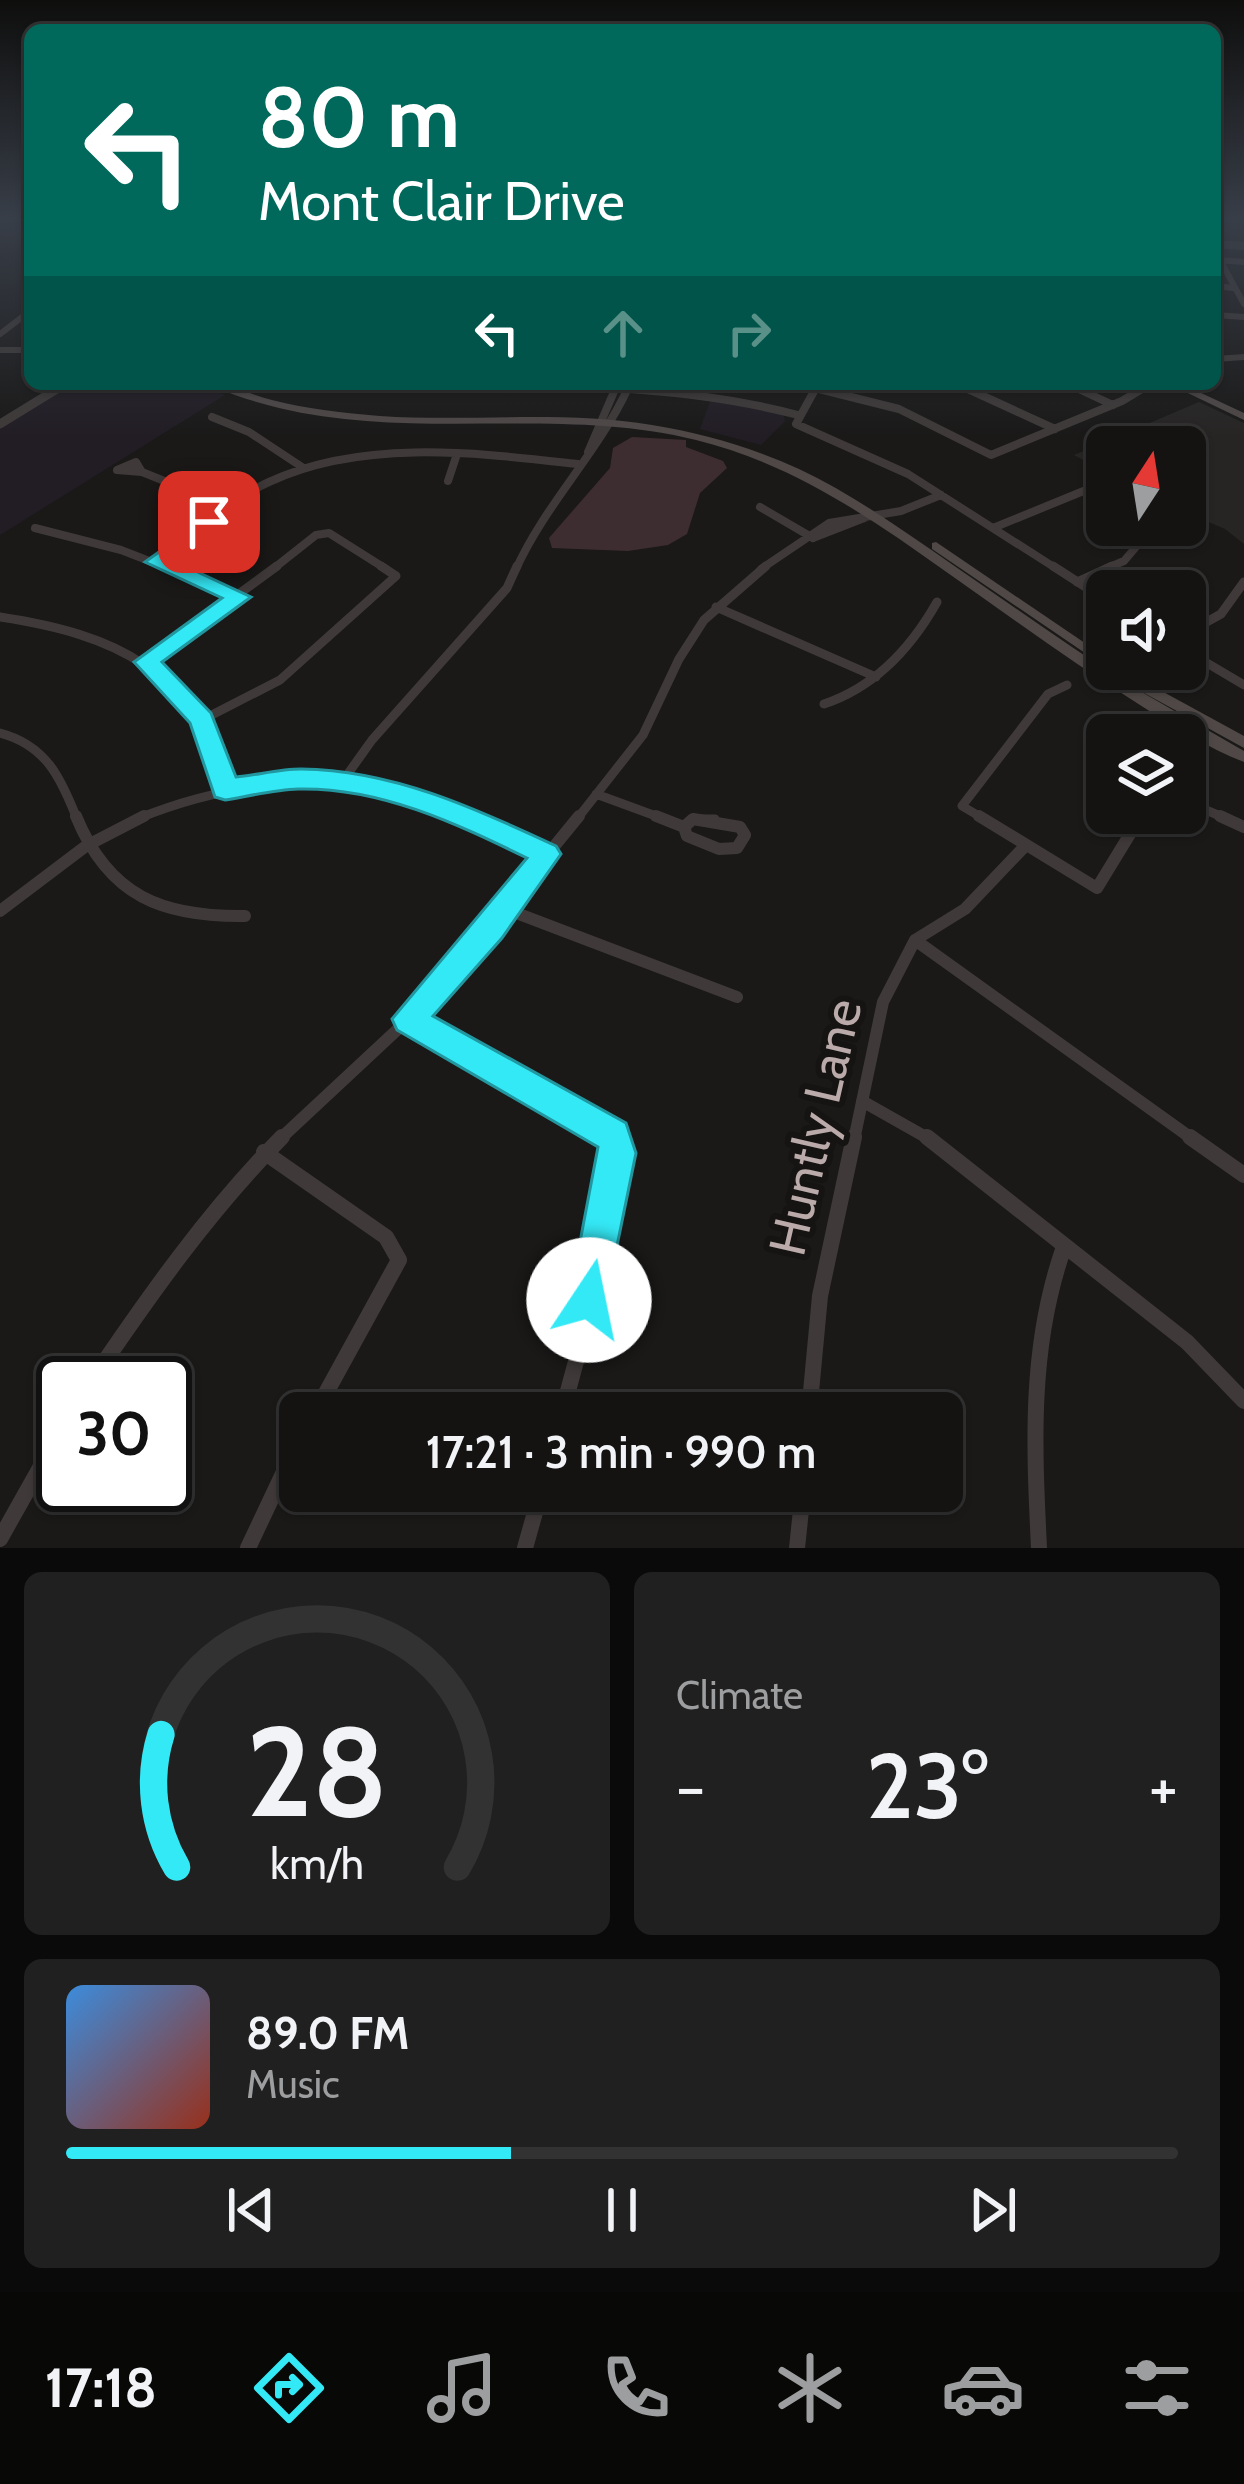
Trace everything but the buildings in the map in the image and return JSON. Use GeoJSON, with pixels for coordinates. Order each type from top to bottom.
{"type":"FeatureCollection","features":[{"type":"Feature","properties":{"kind":"main road"},"geometry":{"type":"LineString","coordinates":[[242,390],[292,406],[377,417],[609,419],[680,426],[784,456],[1086,650]]}},
{"type":"Feature","properties":{"kind":"main road"},"geometry":{"type":"LineString","coordinates":[[1188,390],[1244,413]]}},
{"type":"Feature","properties":{"kind":"main road"},"geometry":{"type":"LineString","coordinates":[[1201,390],[1244,413]]}},
{"type":"Feature","properties":{"kind":"main road"},"geometry":{"type":"LineString","coordinates":[[879,513],[1159,711],[1244,758]]}},
{"type":"Feature","properties":{"kind":"main road"},"geometry":{"type":"LineString","coordinates":[[1147,690],[1244,743]]}},
{"type":"Feature","properties":{"kind":"street"},"geometry":{"type":"LineString","coordinates":[[0,334],[24,316]]}},
{"type":"Feature","properties":{"kind":"street"},"geometry":{"type":"LineString","coordinates":[[0,424],[55,390]]}},
{"type":"Feature","properties":{"kind":"street"},"geometry":{"type":"LineString","coordinates":[[588,452],[609,419],[615,390]]}},
{"type":"Feature","properties":{"kind":"street"},"geometry":{"type":"LineString","coordinates":[[342,782],[372,740],[507,588],[529,539],[627,390]]}},
{"type":"Feature","properties":{"kind":"street"},"geometry":{"type":"LineString","coordinates":[[644,390],[734,398],[797,420],[883,460],[1086,587]]}},
{"type":"Feature","properties":{"kind":"street"},"geometry":{"type":"LineString","coordinates":[[709,398],[716,390]]}},
{"type":"Feature","properties":{"kind":"street"},"geometry":{"type":"LineString","coordinates":[[797,420],[815,390]]}},
{"type":"Feature","properties":{"kind":"street"},"geometry":{"type":"LineString","coordinates":[[831,390],[899,409],[991,455],[1139,390]]}},
{"type":"Feature","properties":{"kind":"street"},"geometry":{"type":"LineString","coordinates":[[970,390],[1055,429]]}},
{"type":"Feature","properties":{"kind":"street"},"geometry":{"type":"LineString","coordinates":[[1081,390],[1113,405]]}},
{"type":"Feature","properties":{"kind":"street"},"geometry":{"type":"LineString","coordinates":[[212,416],[249,432],[302,467]]}},
{"type":"Feature","properties":{"kind":"street"},"geometry":{"type":"LineString","coordinates":[[156,562],[229,507],[302,467],[358,456],[578,464]]}},
{"type":"Feature","properties":{"kind":"street"},"geometry":{"type":"LineString","coordinates":[[448,481],[456,457]]}},
{"type":"Feature","properties":{"kind":"street"},"geometry":{"type":"LineString","coordinates":[[142,472],[229,507]]}},
{"type":"Feature","properties":{"kind":"street"},"geometry":{"type":"LineString","coordinates":[[993,528],[1086,490]]}},
{"type":"Feature","properties":{"kind":"street"},"geometry":{"type":"LineString","coordinates":[[108,1356],[155,1286],[264,1152],[409,1019],[506,909],[643,735],[679,659],[716,607],[750,576],[813,538],[941,494]]}},
{"type":"Feature","properties":{"kind":"street"},"geometry":{"type":"LineString","coordinates":[[760,507],[813,538]]}},
{"type":"Feature","properties":{"kind":"street"},"geometry":{"type":"LineString","coordinates":[[35,528],[156,562],[239,597]]}},
{"type":"Feature","properties":{"kind":"street"},"geometry":{"type":"LineString","coordinates":[[146,662],[316,535],[329,533],[396,576],[280,680],[202,720]]}},
{"type":"Feature","properties":{"kind":"street"},"geometry":{"type":"LineString","coordinates":[[1078,582],[1115,567],[1133,546]]}},
{"type":"Feature","properties":{"kind":"street"},"geometry":{"type":"LineString","coordinates":[[1206,622],[1239,603],[1244,582]]}},
{"type":"Feature","properties":{"kind":"street"},"geometry":{"type":"LineString","coordinates":[[824,704],[846,699],[876,677],[937,602]]}},
{"type":"Feature","properties":{"kind":"street"},"geometry":{"type":"LineString","coordinates":[[716,607],[876,677]]}},
{"type":"Feature","properties":{"kind":"street"},"geometry":{"type":"LineString","coordinates":[[0,617],[80,631],[146,662],[175,686],[202,720],[220,762],[225,789]]}},
{"type":"Feature","properties":{"kind":"street"},"geometry":{"type":"LineString","coordinates":[[1206,662],[1244,685]]}},
{"type":"Feature","properties":{"kind":"street"},"geometry":{"type":"LineString","coordinates":[[1067,686],[1048,694],[962,806],[1097,888],[1130,834]]}},
{"type":"Feature","properties":{"kind":"street"},"geometry":{"type":"LineString","coordinates":[[0,733],[15,735],[52,761],[88,844],[136,894],[154,905],[194,916],[245,916]]}},
{"type":"Feature","properties":{"kind":"street"},"geometry":{"type":"LineString","coordinates":[[0,911],[88,844],[164,805],[225,789],[300,779],[342,782],[434,804],[546,854]]}},
{"type":"Feature","properties":{"kind":"street"},"geometry":{"type":"LineString","coordinates":[[596,794],[684,826],[694,842],[719,850],[736,848],[745,835],[740,827],[713,819],[693,819],[684,826]]}},
{"type":"Feature","properties":{"kind":"street"},"geometry":{"type":"LineString","coordinates":[[1206,810],[1244,827]]}},
{"type":"Feature","properties":{"kind":"street"},"geometry":{"type":"LineString","coordinates":[[1026,845],[965,909],[915,940],[1244,1175]]}},
{"type":"Feature","properties":{"kind":"street"},"geometry":{"type":"LineString","coordinates":[[506,909],[737,997]]}},
{"type":"Feature","properties":{"kind":"street","name":"Huntly Lane"},"geometry":{"type":"LineString","coordinates":[[810,1392],[820,1296],[883,1003],[915,940]]}},
{"type":"Feature","properties":{"kind":"street"},"geometry":{"type":"LineString","coordinates":[[409,1019],[613,1136],[618,1153],[568,1392]]}},
{"type":"Feature","properties":{"kind":"street"},"geometry":{"type":"LineString","coordinates":[[862,1101],[936,1138],[1198,1353],[1244,1401]]}},
{"type":"Feature","properties":{"kind":"street"},"geometry":{"type":"LineString","coordinates":[[264,1152],[386,1237],[399,1260],[327,1392]]}},
{"type":"Feature","properties":{"kind":"street"},"geometry":{"type":"LineString","coordinates":[[1040,1548],[1035,1365],[1039,1320],[1064,1247]]}},
{"type":"Feature","properties":{"kind":"street"},"geometry":{"type":"LineString","coordinates":[[0,1539],[36,1475]]}},
{"type":"Feature","properties":{"kind":"street"},"geometry":{"type":"LineString","coordinates":[[248,1548],[279,1482]]}},
{"type":"Feature","properties":{"kind":"street"},"geometry":{"type":"LineString","coordinates":[[525,1548],[535,1512]]}},
{"type":"Feature","properties":{"kind":"street"},"geometry":{"type":"LineString","coordinates":[[797,1548],[801,1512]]}},
{"type":"Feature","properties":{"kind":"shaded area"},"geometry":{"type":"Polygon","coordinates":[[[61,390],[213,390],[225,395],[0,535],[0,427],[61,390]]]}},
{"type":"Feature","properties":{"kind":"shaded area"},"geometry":{"type":"Polygon","coordinates":[[[729,399],[783,414],[785,421],[761,445],[700,429],[710,402],[729,399]]]}},
{"type":"Feature","properties":{"kind":"shaded area"},"geometry":{"type":"Polygon","coordinates":[[[1199,402],[1244,423],[1244,544],[1206,521],[1206,426],[1142,426],[1199,402]]]}},
{"type":"Feature","properties":{"kind":"shaded area"},"geometry":{"type":"Polygon","coordinates":[[[632,437],[686,440],[686,447],[723,461],[727,468],[700,493],[687,534],[668,545],[628,551],[552,548],[549,538],[610,468],[613,448],[632,437]]]}},
{"type":"Feature","properties":{"kind":"route"},"geometry":{"type":"LineString","coordinates":[[209,522],[156,562],[239,597],[146,662],[175,686],[202,720],[220,762],[225,789],[300,779],[393,791],[461,814],[546,854],[449,978],[409,1019],[613,1136],[618,1153],[589,1300]]}}]}
